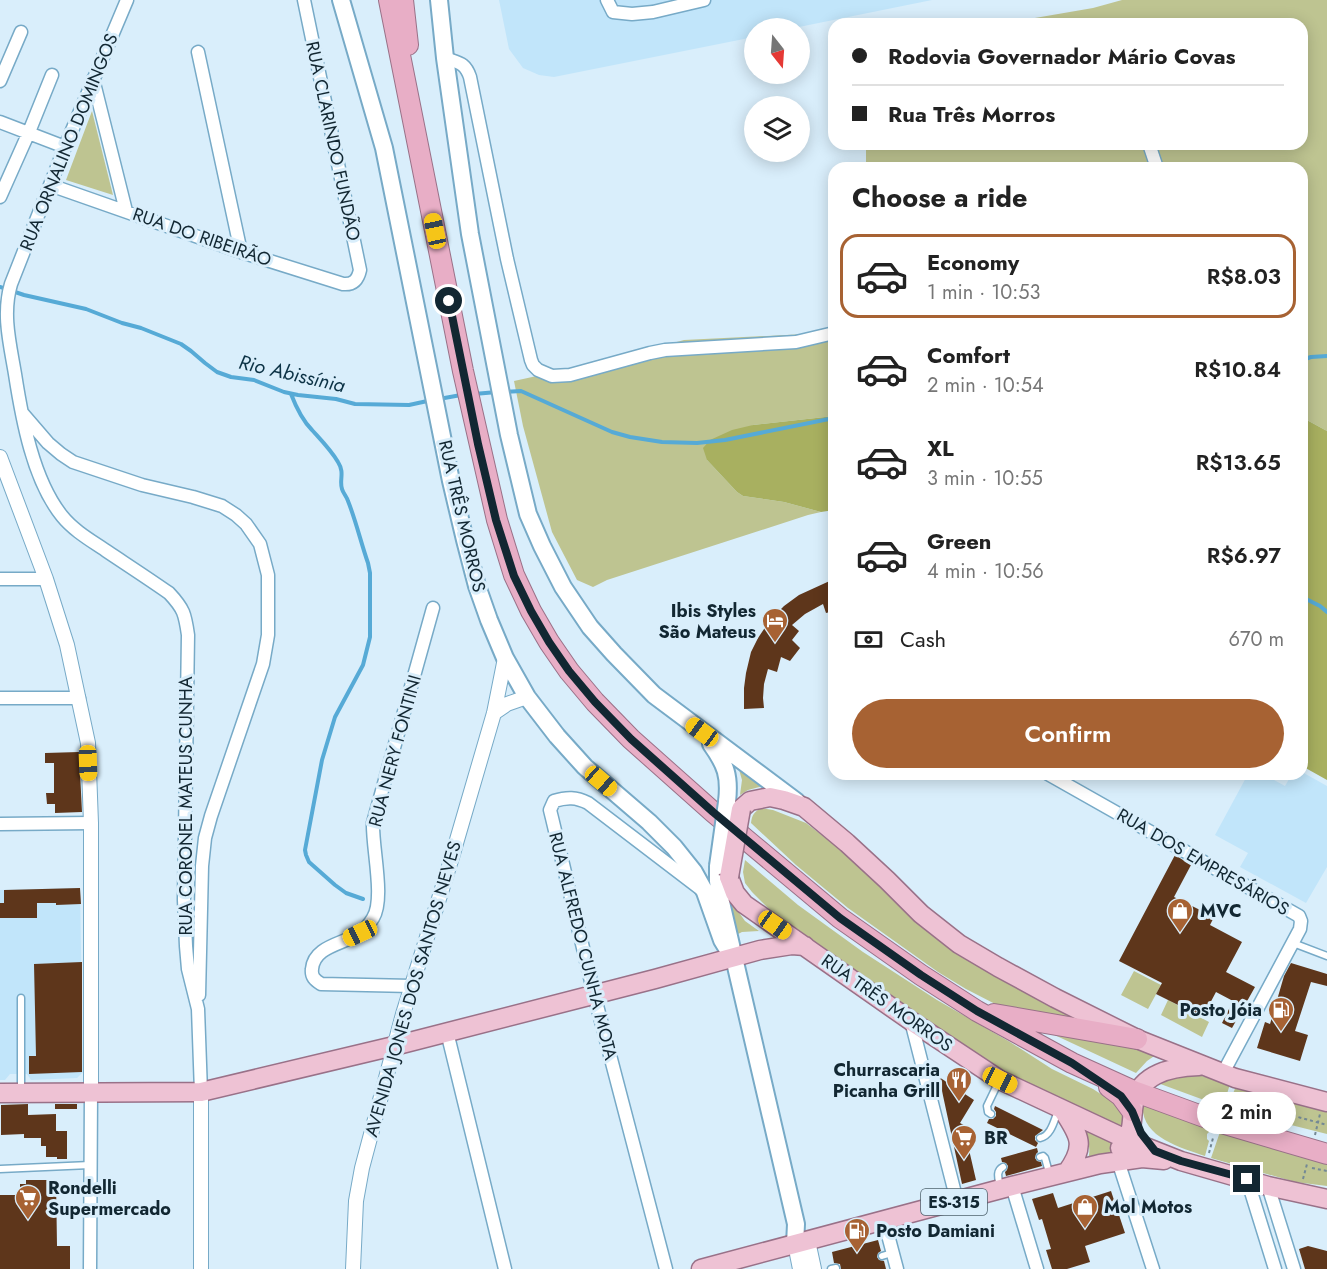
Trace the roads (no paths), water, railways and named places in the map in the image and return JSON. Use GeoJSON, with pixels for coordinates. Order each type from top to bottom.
{"type":"FeatureCollection","features":[{"type":"Feature","properties":{"kind":"highway"},"geometry":{"type":"LineString","coordinates":[[378,0],[382,11],[394,29]]}},
{"type":"Feature","properties":{"kind":"highway"},"geometry":{"type":"LineString","coordinates":[[388,0],[463,371],[496,520],[514,576],[531,611],[569,671],[631,739],[713,812],[840,918],[913,970],[977,1011],[1072,1063],[1134,1102],[1218,1122],[1327,1154]]}},
{"type":"Feature","properties":{"kind":"highway"},"geometry":{"type":"LineString","coordinates":[[404,0],[408,40],[406,90]]}},
{"type":"Feature","properties":{"kind":"highway"},"geometry":{"type":"LineString","coordinates":[[977,1011],[1137,1039]]}},
{"type":"Feature","properties":{"kind":"main road","name":"RUA TRÊS MORROS"},"geometry":{"type":"LineString","coordinates":[[341,0],[384,148],[465,540],[489,620],[505,658],[527,697],[557,736],[585,767],[649,822],[674,847],[694,872],[705,892],[722,940],[733,958]]}},
{"type":"Feature","properties":{"kind":"main road"},"geometry":{"type":"LineString","coordinates":[[439,0],[470,234],[508,435],[528,514],[563,587],[590,627],[654,695],[804,807],[847,843],[921,914],[959,944],[1055,998],[1137,1039],[1235,1078],[1327,1102]]}},
{"type":"Feature","properties":{"kind":"main road"},"geometry":{"type":"LineString","coordinates":[[702,732],[727,771],[734,805],[719,892],[801,1242]]}},
{"type":"Feature","properties":{"kind":"main road"},"geometry":{"type":"LineString","coordinates":[[734,805],[770,797],[804,807]]}},
{"type":"Feature","properties":{"kind":"main road","name":"RUA TRÊS MORROS"},"geometry":{"type":"LineString","coordinates":[[724,872],[735,893],[744,904],[911,1021],[1000,1080],[1128,1140],[1181,1161],[1268,1186],[1327,1199]]}},
{"type":"Feature","properties":{"kind":"main road"},"geometry":{"type":"LineString","coordinates":[[0,1093],[201,1092],[394,1046],[777,947],[805,946]]}},
{"type":"Feature","properties":{"kind":"main road"},"geometry":{"type":"LineString","coordinates":[[1111,1160],[1128,1140],[1134,1102],[1144,1082],[1164,1071],[1205,1066]]}},
{"type":"Feature","properties":{"kind":"main road"},"geometry":{"type":"LineString","coordinates":[[1134,1102],[1141,1133],[1155,1151]]}},
{"type":"Feature","properties":{"kind":"main road"},"geometry":{"type":"LineString","coordinates":[[1059,1174],[1075,1162],[1079,1144],[1073,1125],[1061,1108]]}},
{"type":"Feature","properties":{"kind":"main road","name":"ES-315"},"geometry":{"type":"LineString","coordinates":[[701,1269],[1111,1160],[1150,1158],[1181,1161]]}},
{"type":"Feature","properties":{"kind":"street","name":"RUA ORNALINO DOMINGOS"},"geometry":{"type":"LineString","coordinates":[[21,411],[9,343],[6,312],[9,290],[65,147],[128,0]]}},
{"type":"Feature","properties":{"kind":"street","name":"RUA CLARINDO FUNDÃO"},"geometry":{"type":"LineString","coordinates":[[304,0],[360,270],[355,282]]}},
{"type":"Feature","properties":{"kind":"street"},"geometry":{"type":"LineString","coordinates":[[607,0],[613,12],[632,14],[653,12],[704,0]]}},
{"type":"Feature","properties":{"kind":"street"},"geometry":{"type":"LineString","coordinates":[[0,81],[21,32]]}},
{"type":"Feature","properties":{"kind":"street"},"geometry":{"type":"LineString","coordinates":[[198,52],[242,252]]}},
{"type":"Feature","properties":{"kind":"street"},"geometry":{"type":"LineString","coordinates":[[445,58],[463,64],[470,77],[514,294],[531,360],[538,370],[552,376],[570,375],[664,350],[796,342],[828,334]]}},
{"type":"Feature","properties":{"kind":"street"},"geometry":{"type":"LineString","coordinates":[[0,197],[52,75]]}},
{"type":"Feature","properties":{"kind":"street"},"geometry":{"type":"LineString","coordinates":[[93,79],[126,211]]}},
{"type":"Feature","properties":{"kind":"street"},"geometry":{"type":"LineString","coordinates":[[0,122],[65,147]]}},
{"type":"Feature","properties":{"kind":"street","name":"RUA DO RIBEIRÃO"},"geometry":{"type":"LineString","coordinates":[[50,185],[242,252],[343,284],[349,285],[355,282]]}},
{"type":"Feature","properties":{"kind":"street"},"geometry":{"type":"LineString","coordinates":[[21,411],[48,443],[73,462],[222,506],[246,524],[260,544],[268,575],[268,635],[263,664],[210,816],[205,838],[202,866],[198,1009]]}},
{"type":"Feature","properties":{"kind":"street","name":"RUA CORONEL MATEUS CUNHA"},"geometry":{"type":"LineString","coordinates":[[21,411],[36,468],[48,496],[62,517],[78,532],[169,593],[180,605],[186,619],[188,635],[184,900],[188,969],[198,1009],[201,1092],[201,1269]]}},
{"type":"Feature","properties":{"kind":"street"},"geometry":{"type":"LineString","coordinates":[[0,458],[46,579],[68,645],[88,743],[91,823],[90,1269]]}},
{"type":"Feature","properties":{"kind":"street"},"geometry":{"type":"LineString","coordinates":[[0,579],[46,579]]}},
{"type":"Feature","properties":{"kind":"street","name":"RUA NERY FONTINI"},"geometry":{"type":"LineString","coordinates":[[412,986],[321,984],[314,980],[312,968],[321,953],[360,933],[372,920],[377,910],[379,890],[373,823],[434,608]]}},
{"type":"Feature","properties":{"kind":"street","name":"AVENIDA JONES DOS SANTOS NEVES"},"geometry":{"type":"LineString","coordinates":[[353,1269],[356,1201],[362,1168],[394,1046],[494,713],[505,658]]}},
{"type":"Feature","properties":{"kind":"street"},"geometry":{"type":"LineString","coordinates":[[494,713],[507,704],[527,697]]}},
{"type":"Feature","properties":{"kind":"street"},"geometry":{"type":"LineString","coordinates":[[0,698],[79,698]]}},
{"type":"Feature","properties":{"kind":"street","name":"RUA DOS EMPRESÁRIOS"},"geometry":{"type":"LineString","coordinates":[[1059,780],[1299,916],[1300,929],[1222,1073]]}},
{"type":"Feature","properties":{"kind":"street","name":"RUA ALFREDO CUNHA MOTA"},"geometry":{"type":"LineString","coordinates":[[666,1269],[594,994],[550,810],[554,801],[576,797],[588,803],[705,892]]}},
{"type":"Feature","properties":{"kind":"street"},"geometry":{"type":"LineString","coordinates":[[0,824],[91,823]]}},
{"type":"Feature","properties":{"kind":"street"},"geometry":{"type":"LineString","coordinates":[[911,1021],[957,1201]]}},
{"type":"Feature","properties":{"kind":"street"},"geometry":{"type":"LineString","coordinates":[[447,1032],[505,1269]]}},
{"type":"Feature","properties":{"kind":"street"},"geometry":{"type":"LineString","coordinates":[[1111,1160],[1152,1269]]}},
{"type":"Feature","properties":{"kind":"street"},"geometry":{"type":"LineString","coordinates":[[1247,1179],[1275,1269]]}},
{"type":"Feature","properties":{"kind":"street"},"geometry":{"type":"LineString","coordinates":[[1268,1186],[1294,1269]]}},
{"type":"Feature","properties":{"kind":"street"},"geometry":{"type":"LineString","coordinates":[[1006,1188],[1037,1269]]}},
{"type":"Feature","properties":{"kind":"street"},"geometry":{"type":"LineString","coordinates":[[884,1220],[887,1255],[897,1269]]}},
{"type":"Feature","properties":{"kind":"street"},"geometry":{"type":"LineString","coordinates":[[800,1269],[801,1242]]}},
{"type":"Feature","properties":{"kind":"street"},"geometry":{"type":"LineString","coordinates":[[801,1242],[814,1269]]}},
{"type":"Feature","properties":{"kind":"lane"},"geometry":{"type":"LineString","coordinates":[[1293,943],[1327,956]]}},
{"type":"Feature","properties":{"kind":"lane"},"geometry":{"type":"LineString","coordinates":[[21,998],[21,1093]]}},
{"type":"Feature","properties":{"kind":"lane"},"geometry":{"type":"LineString","coordinates":[[991,1114],[987,1106],[1000,1080]]}},
{"type":"Feature","properties":{"kind":"lane"},"geometry":{"type":"LineString","coordinates":[[1040,1138],[1048,1134],[1061,1108]]}},
{"type":"Feature","properties":{"kind":"lane"},"geometry":{"type":"LineString","coordinates":[[1040,1156],[1043,1156],[1059,1174]]}},
{"type":"Feature","properties":{"kind":"lane"},"geometry":{"type":"LineString","coordinates":[[0,1169],[91,1166]]}},
{"type":"Feature","properties":{"kind":"lane"},"geometry":{"type":"LineString","coordinates":[[1003,1167],[998,1173],[1006,1188]]}},
{"type":"Feature","properties":{"kind":"waterway","name":"Rio Abissínia"},"geometry":{"type":"LineString","coordinates":[[0,287],[24,295],[86,309],[141,328],[181,344],[217,372],[231,377],[254,380],[284,392],[355,404],[409,405],[432,400]]}},
{"type":"Feature","properties":{"kind":"waterway","name":"Rio Abissínia"},"geometry":{"type":"LineString","coordinates":[[1308,358],[1327,356]]}},
{"type":"Feature","properties":{"kind":"waterway","name":"Rio Abissínia"},"geometry":{"type":"LineString","coordinates":[[504,392],[521,391],[612,432],[662,442],[697,443],[725,440],[828,419]]}},
{"type":"Feature","properties":{"kind":"waterway","name":"Rio Abissínia"},"geometry":{"type":"LineString","coordinates":[[474,394],[497,392]]}},
{"type":"Feature","properties":{"kind":"waterway"},"geometry":{"type":"LineString","coordinates":[[291,394],[305,422],[329,449],[340,466],[342,489],[354,516],[370,573],[370,637],[363,665],[335,717],[322,760],[305,850],[309,862],[335,885],[346,893],[363,899]]}},
{"type":"Feature","properties":{"kind":"waterway","name":"Rio Abissínia"},"geometry":{"type":"LineString","coordinates":[[439,399],[461,395]]}},
{"type":"Feature","properties":{"kind":"waterway"},"geometry":{"type":"LineString","coordinates":[[1308,600],[1327,612]]}},
{"type":"Feature","properties":{"kind":"place","name":"Ibis Styles São Mateus"},"geometry":{"type":"Point","coordinates":[775,644]}},
{"type":"Feature","properties":{"kind":"place","name":"MVC"},"geometry":{"type":"Point","coordinates":[1180,934]}},
{"type":"Feature","properties":{"kind":"place","name":"Posto Jóia"},"geometry":{"type":"Point","coordinates":[1281,1033]}},
{"type":"Feature","properties":{"kind":"place","name":"Churrascaria Picanha Grill"},"geometry":{"type":"Point","coordinates":[959,1103]}},
{"type":"Feature","properties":{"kind":"place","name":"BR"},"geometry":{"type":"Point","coordinates":[964,1161]}},
{"type":"Feature","properties":{"kind":"place","name":"Rondelli Supermercado"},"geometry":{"type":"Point","coordinates":[28,1221]}},
{"type":"Feature","properties":{"kind":"place","name":"Mol Motos"},"geometry":{"type":"Point","coordinates":[1085,1230]}},
{"type":"Feature","properties":{"kind":"place","name":"Posto Damiani"},"geometry":{"type":"Point","coordinates":[857,1254]}}]}
